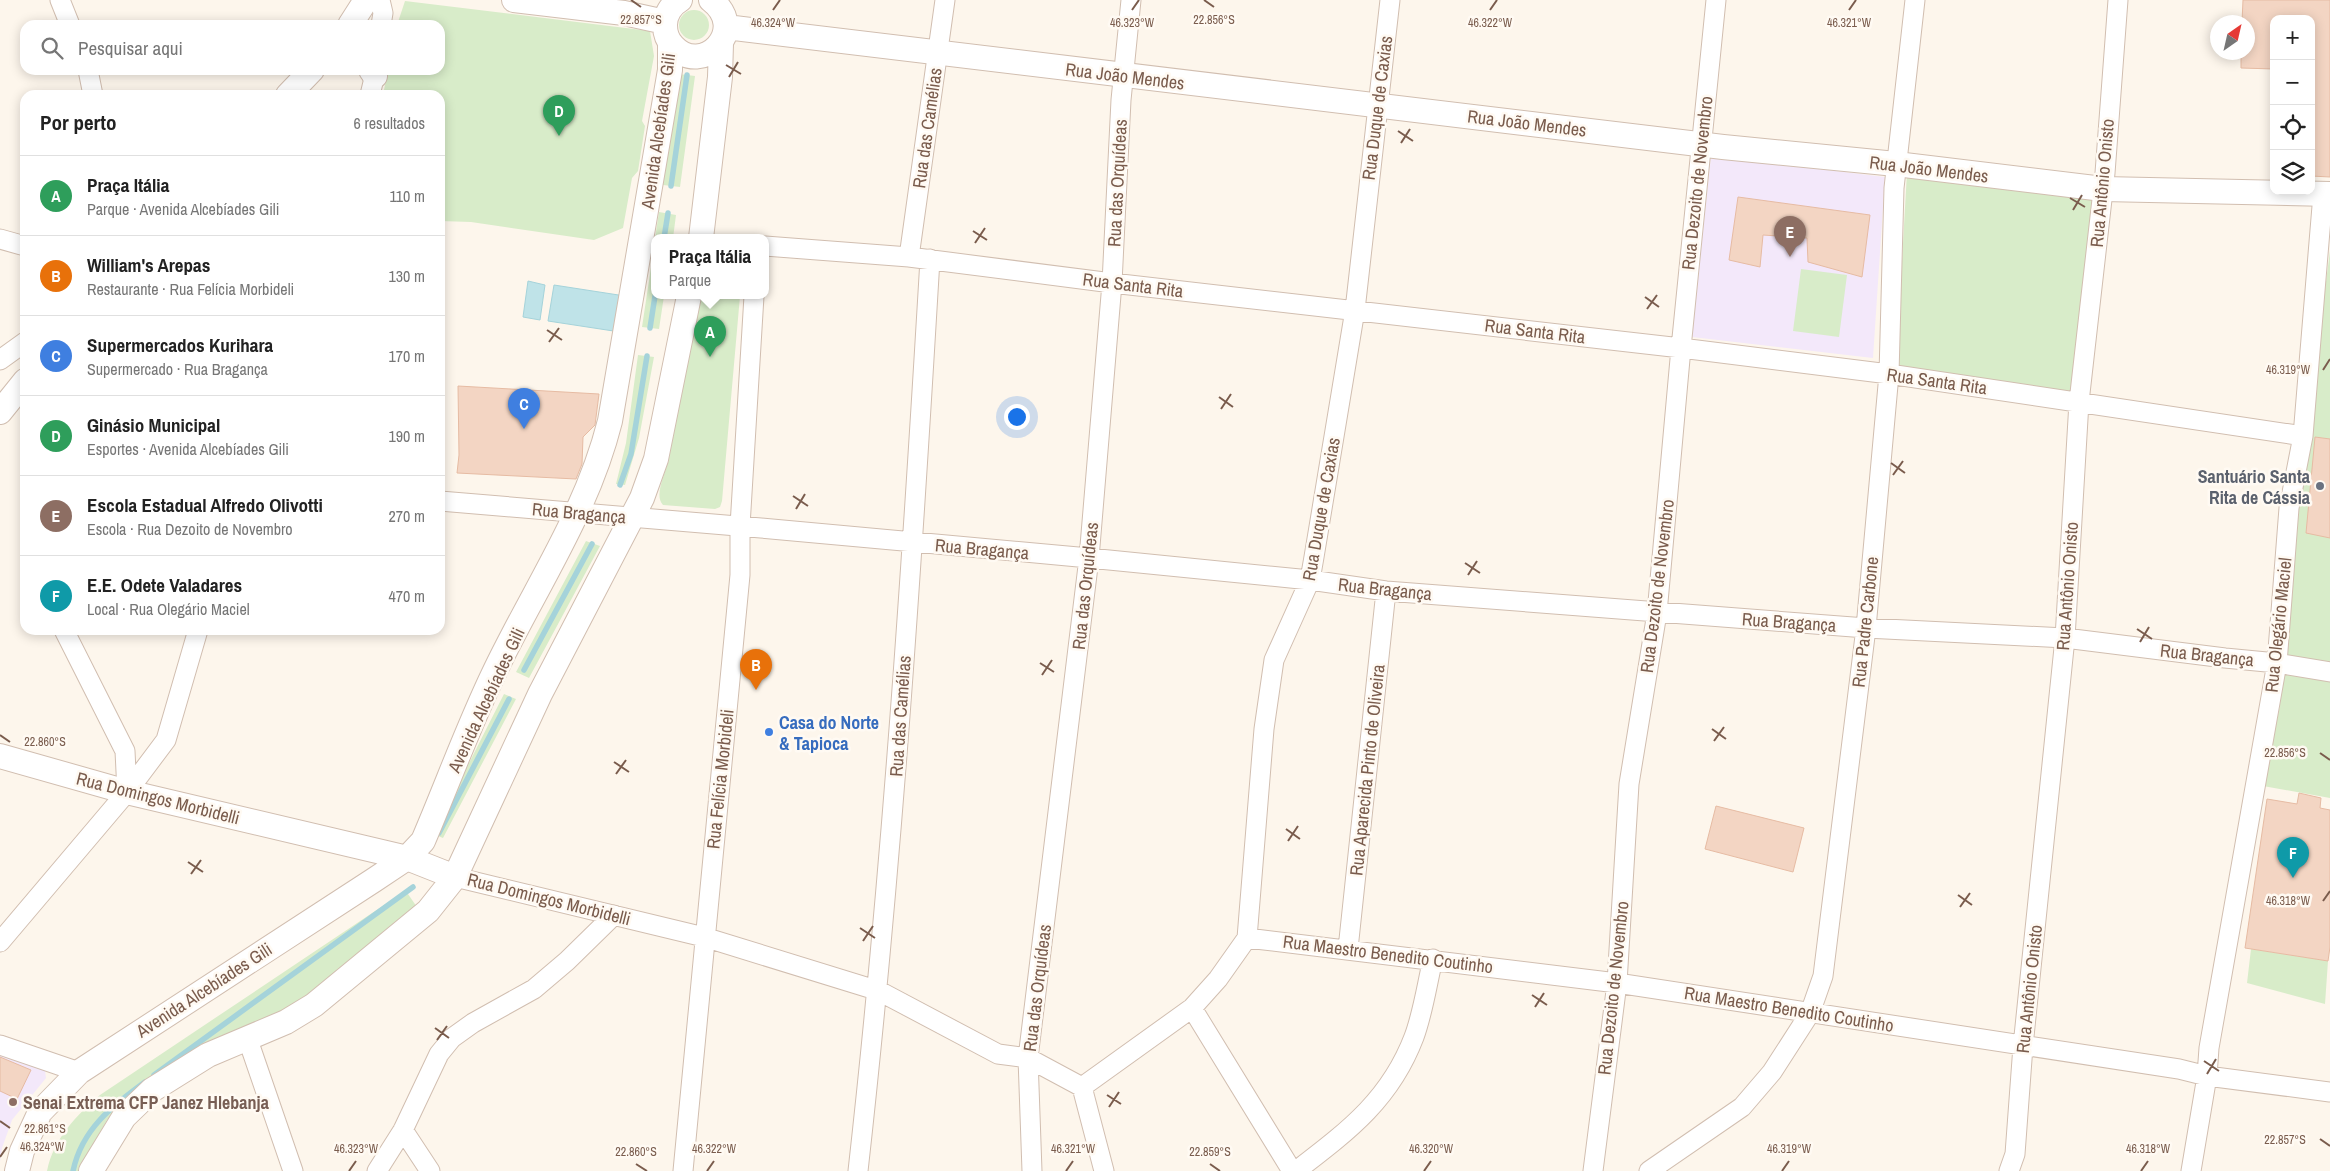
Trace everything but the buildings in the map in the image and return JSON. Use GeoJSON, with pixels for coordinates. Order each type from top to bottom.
{"type":"FeatureCollection","features":[{"type":"Feature","properties":{"kind":"street"},"geometry":{"type":"LineString","coordinates":[[60,0],[68,20]]}},
{"type":"Feature","properties":{"kind":"street"},"geometry":{"type":"LineString","coordinates":[[353,20],[366,0]]}},
{"type":"Feature","properties":{"kind":"street"},"geometry":{"type":"LineString","coordinates":[[380,0],[383,13],[382,20]]}},
{"type":"Feature","properties":{"kind":"street"},"geometry":{"type":"LineString","coordinates":[[514,0],[624,13],[674,13],[685,55],[695,56],[714,51],[721,17]]}},
{"type":"Feature","properties":{"kind":"street","name":"Rua das Camélias"},"geometry":{"type":"LineString","coordinates":[[909,257],[945,0]]}},
{"type":"Feature","properties":{"kind":"street","name":"Rua das Orquídeas"},"geometry":{"type":"LineString","coordinates":[[1032,1171],[1028,1058],[1090,558],[1112,283],[1124,76],[1131,0]]}},
{"type":"Feature","properties":{"kind":"street","name":"Rua Duque de Caxias"},"geometry":{"type":"LineString","coordinates":[[1247,938],[1264,728],[1274,660],[1310,580],[1355,310],[1390,0]]}},
{"type":"Feature","properties":{"kind":"street","name":"Rua Dezoito de Novembro"},"geometry":{"type":"LineString","coordinates":[[1593,1171],[1617,982],[1630,784],[1657,613],[1680,348],[1716,0]]}},
{"type":"Feature","properties":{"kind":"street","name":"Rua Padre Carbone"},"geometry":{"type":"LineString","coordinates":[[1649,1171],[1742,1107],[1772,1072],[1810,1013],[1822,976],[1827,950],[1866,628],[1889,374],[1896,164],[1915,0]]}},
{"type":"Feature","properties":{"kind":"street","name":"Rua Antônio Onisto"},"geometry":{"type":"LineString","coordinates":[[2009,1171],[2015,1154],[2023,1046],[2065,638],[2079,402],[2103,190],[2118,0]]}},
{"type":"Feature","properties":{"kind":"street","name":"Avenida Alcebíades Gili"},"geometry":{"type":"LineString","coordinates":[[17,1171],[22,1151],[40,1112],[79,1072],[407,858],[423,841],[494,673],[578,513],[603,449],[610,421],[670,70],[674,13]]}},
{"type":"Feature","properties":{"kind":"street"},"geometry":{"type":"LineString","coordinates":[[702,234],[720,77],[721,17]]}},
{"type":"Feature","properties":{"kind":"street","name":"Rua João Mendes"},"geometry":{"type":"LineString","coordinates":[[721,17],[938,53],[1349,103],[1377,104],[1701,144],[1896,164],[2103,190],[2326,194]]}},
{"type":"Feature","properties":{"kind":"street"},"geometry":{"type":"LineString","coordinates":[[89,75],[92,90]]}},
{"type":"Feature","properties":{"kind":"street"},"geometry":{"type":"LineString","coordinates":[[293,90],[307,75]]}},
{"type":"Feature","properties":{"kind":"street","name":"Rua Olegário Maciel"},"geometry":{"type":"LineString","coordinates":[[2190,1171],[2207,1076],[2211,1038],[2277,662],[2289,508],[2303,436],[2326,194]]}},
{"type":"Feature","properties":{"kind":"street"},"geometry":{"type":"LineString","coordinates":[[0,238],[20,244]]}},
{"type":"Feature","properties":{"kind":"street","name":"Rua Santa Rita"},"geometry":{"type":"LineString","coordinates":[[769,246],[930,259],[1112,283],[1680,348],[1889,374],[2303,436]]}},
{"type":"Feature","properties":{"kind":"street","name":"Rua das Camélias"},"geometry":{"type":"LineString","coordinates":[[858,1171],[879,991],[913,543],[930,259]]}},
{"type":"Feature","properties":{"kind":"street"},"geometry":{"type":"LineString","coordinates":[[91,1171],[124,1117],[152,1090],[208,1055],[248,1040],[286,1022],[314,1005],[428,911],[455,877],[540,694],[633,518],[656,459],[688,299]]}},
{"type":"Feature","properties":{"kind":"street","name":"Rua Felícia Morbideli"},"geometry":{"type":"LineString","coordinates":[[683,1171],[740,575],[740,526],[754,299]]}},
{"type":"Feature","properties":{"kind":"street"},"geometry":{"type":"LineString","coordinates":[[0,360],[20,346]]}},
{"type":"Feature","properties":{"kind":"street"},"geometry":{"type":"LineString","coordinates":[[0,412],[20,387]]}},
{"type":"Feature","properties":{"kind":"street","name":"Rua Bragança"},"geometry":{"type":"LineString","coordinates":[[445,502],[740,526],[1090,558],[1310,580],[1386,591],[1866,628],[2065,638],[2225,658],[2277,662],[2330,672]]}},
{"type":"Feature","properties":{"kind":"street","name":"Rua Aparecida Pinto de Oliveira"},"geometry":{"type":"LineString","coordinates":[[1348,949],[1386,591]]}},
{"type":"Feature","properties":{"kind":"street"},"geometry":{"type":"LineString","coordinates":[[66,635],[125,752],[127,792]]}},
{"type":"Feature","properties":{"kind":"street"},"geometry":{"type":"LineString","coordinates":[[0,942],[127,792],[166,740],[197,635]]}},
{"type":"Feature","properties":{"kind":"street","name":"Rua Domingos Morbidelli"},"geometry":{"type":"LineString","coordinates":[[0,756],[127,792],[407,858],[455,877],[704,937],[879,991],[998,1054],[1028,1058],[1082,1087]]}},
{"type":"Feature","properties":{"kind":"street"},"geometry":{"type":"LineString","coordinates":[[377,1171],[403,1130],[439,1054],[452,1038],[473,1023],[534,989],[614,915]]}},
{"type":"Feature","properties":{"kind":"street"},"geometry":{"type":"LineString","coordinates":[[1104,1171],[1082,1087],[1192,1008],[1218,979],[1247,938]]}},
{"type":"Feature","properties":{"kind":"street","name":"Rua Maestro Benedito Coutinho"},"geometry":{"type":"LineString","coordinates":[[1247,938],[1617,982],[2179,1069],[2207,1076],[2330,1092]]}},
{"type":"Feature","properties":{"kind":"street"},"geometry":{"type":"LineString","coordinates":[[1296,1171],[1334,1142],[1374,1104],[1395,1078],[1414,1036],[1433,959]]}},
{"type":"Feature","properties":{"kind":"street"},"geometry":{"type":"LineString","coordinates":[[1192,1008],[1292,1171]]}},
{"type":"Feature","properties":{"kind":"street"},"geometry":{"type":"LineString","coordinates":[[248,1040],[293,1171]]}},
{"type":"Feature","properties":{"kind":"street"},"geometry":{"type":"LineString","coordinates":[[0,1045],[79,1072]]}},
{"type":"Feature","properties":{"kind":"street"},"geometry":{"type":"LineString","coordinates":[[403,1130],[430,1171]]}},
{"type":"Feature","properties":{"kind":"shaded area"},"geometry":{"type":"Polygon","coordinates":[[[1711,156],[1885,177],[1873,358],[1692,337],[1711,156]]]}},
{"type":"Feature","properties":{"kind":"shaded area","name":"Senai Extrema CFP Janez Hlebanja"},"geometry":{"type":"Polygon","coordinates":[[[0,1046],[37,1065],[45,1071],[46,1078],[12,1120],[2,1148],[0,1162],[0,1046]]]}},
{"type":"Feature","properties":{"kind":"green space"},"geometry":{"type":"Polygon","coordinates":[[[405,1],[650,31],[654,56],[642,121],[645,126],[638,171],[632,178],[623,228],[594,240],[471,222],[445,221],[445,90],[384,90],[387,75],[445,75],[445,20],[399,20],[405,1]]]}},
{"type":"Feature","properties":{"kind":"green space"},"geometry":{"type":"Polygon","coordinates":[[[694,10],[705,14],[709,25],[705,36],[694,40],[683,36],[679,25],[683,14],[694,10]]]}},
{"type":"Feature","properties":{"kind":"green space"},"geometry":{"type":"Polygon","coordinates":[[[679,74],[695,76],[680,187],[663,185],[679,74]]]}},
{"type":"Feature","properties":{"kind":"green space"},"geometry":{"type":"Polygon","coordinates":[[[1907,172],[2098,196],[2072,394],[1896,369],[1907,172]]]}},
{"type":"Feature","properties":{"kind":"green space"},"geometry":{"type":"Polygon","coordinates":[[[659,212],[676,215],[674,234],[656,234],[659,212]]]}},
{"type":"Feature","properties":{"kind":"green space"},"geometry":{"type":"Polygon","coordinates":[[[2330,251],[2330,798],[2263,786],[2280,705],[2286,587],[2330,251]]]}},
{"type":"Feature","properties":{"kind":"green space"},"geometry":{"type":"Polygon","coordinates":[[[651,267],[651,299],[664,299],[659,329],[642,327],[651,267]]]}},
{"type":"Feature","properties":{"kind":"green space"},"geometry":{"type":"Polygon","coordinates":[[[1801,269],[1847,275],[1839,337],[1793,331],[1801,269]]]}},
{"type":"Feature","properties":{"kind":"green space"},"geometry":{"type":"Polygon","coordinates":[[[695,299],[740,299],[722,501],[720,507],[715,509],[663,505],[660,501],[660,489],[669,458],[695,299]]]}},
{"type":"Feature","properties":{"kind":"green space"},"geometry":{"type":"Polygon","coordinates":[[[638,355],[654,357],[639,438],[625,485],[616,484],[626,443],[638,355]]]}},
{"type":"Feature","properties":{"kind":"green space"},"geometry":{"type":"Polygon","coordinates":[[[586,541],[600,546],[529,678],[516,672],[586,541]]]}},
{"type":"Feature","properties":{"kind":"green space"},"geometry":{"type":"Polygon","coordinates":[[[504,694],[516,699],[443,838],[433,834],[504,694]]]}},
{"type":"Feature","properties":{"kind":"green space"},"geometry":{"type":"Polygon","coordinates":[[[402,893],[408,894],[419,910],[336,981],[133,1092],[107,1120],[78,1171],[47,1171],[55,1148],[67,1128],[100,1095],[402,893]]]}},
{"type":"Feature","properties":{"kind":"green space"},"geometry":{"type":"Polygon","coordinates":[[[2251,949],[2328,961],[2325,1004],[2247,983],[2251,949]]]}},
{"type":"Feature","properties":{"kind":"water"},"geometry":{"type":"Polygon","coordinates":[[[528,281],[545,285],[540,320],[523,317],[528,281]]]}},
{"type":"Feature","properties":{"kind":"water"},"geometry":{"type":"Polygon","coordinates":[[[554,285],[625,296],[620,332],[548,321],[554,285]]]}},
{"type":"Feature","properties":{"kind":"waterway"},"geometry":{"type":"LineString","coordinates":[[671,186],[687,75]]}},
{"type":"Feature","properties":{"kind":"waterway"},"geometry":{"type":"LineString","coordinates":[[665,234],[668,213]]}},
{"type":"Feature","properties":{"kind":"waterway"},"geometry":{"type":"LineString","coordinates":[[650,328],[655,299]]}},
{"type":"Feature","properties":{"kind":"waterway"},"geometry":{"type":"LineString","coordinates":[[620,485],[631,454],[647,356]]}},
{"type":"Feature","properties":{"kind":"waterway"},"geometry":{"type":"LineString","coordinates":[[524,670],[592,544]]}},
{"type":"Feature","properties":{"kind":"waterway"},"geometry":{"type":"LineString","coordinates":[[439,833],[509,699]]}},
{"type":"Feature","properties":{"kind":"waterway"},"geometry":{"type":"LineString","coordinates":[[154,1075],[413,887]]}},
{"type":"Feature","properties":{"kind":"waterway"},"geometry":{"type":"LineString","coordinates":[[73,1171],[77,1156],[91,1131],[121,1100],[145,1082]]}},
{"type":"Feature","properties":{"kind":"place","name":"Ginásio Municipal"},"geometry":{"type":"Point","coordinates":[559,136]}},
{"type":"Feature","properties":{"kind":"place","name":"Escola Estadual Alfredo Olivotti"},"geometry":{"type":"Point","coordinates":[1790,257]}},
{"type":"Feature","properties":{"kind":"place","name":"Praça Itália"},"geometry":{"type":"Point","coordinates":[710,357]}},
{"type":"Feature","properties":{"kind":"place","name":"Supermercados Kurihara"},"geometry":{"type":"Point","coordinates":[524,429]}},
{"type":"Feature","properties":{"kind":"place","name":"Santuário Santa Rita de Cássia"},"geometry":{"type":"Point","coordinates":[2320,486]}},
{"type":"Feature","properties":{"kind":"place","name":"William's Arepas"},"geometry":{"type":"Point","coordinates":[756,690]}},
{"type":"Feature","properties":{"kind":"place","name":"Casa do Norte & Tapioca"},"geometry":{"type":"Point","coordinates":[769,732]}},
{"type":"Feature","properties":{"kind":"place","name":"E.E. Odete Valadares"},"geometry":{"type":"Point","coordinates":[2293,878]}},
{"type":"Feature","properties":{"kind":"place","name":"Senai Extrema CFP Janez Hlebanja"},"geometry":{"type":"Point","coordinates":[13,1102]}}]}
